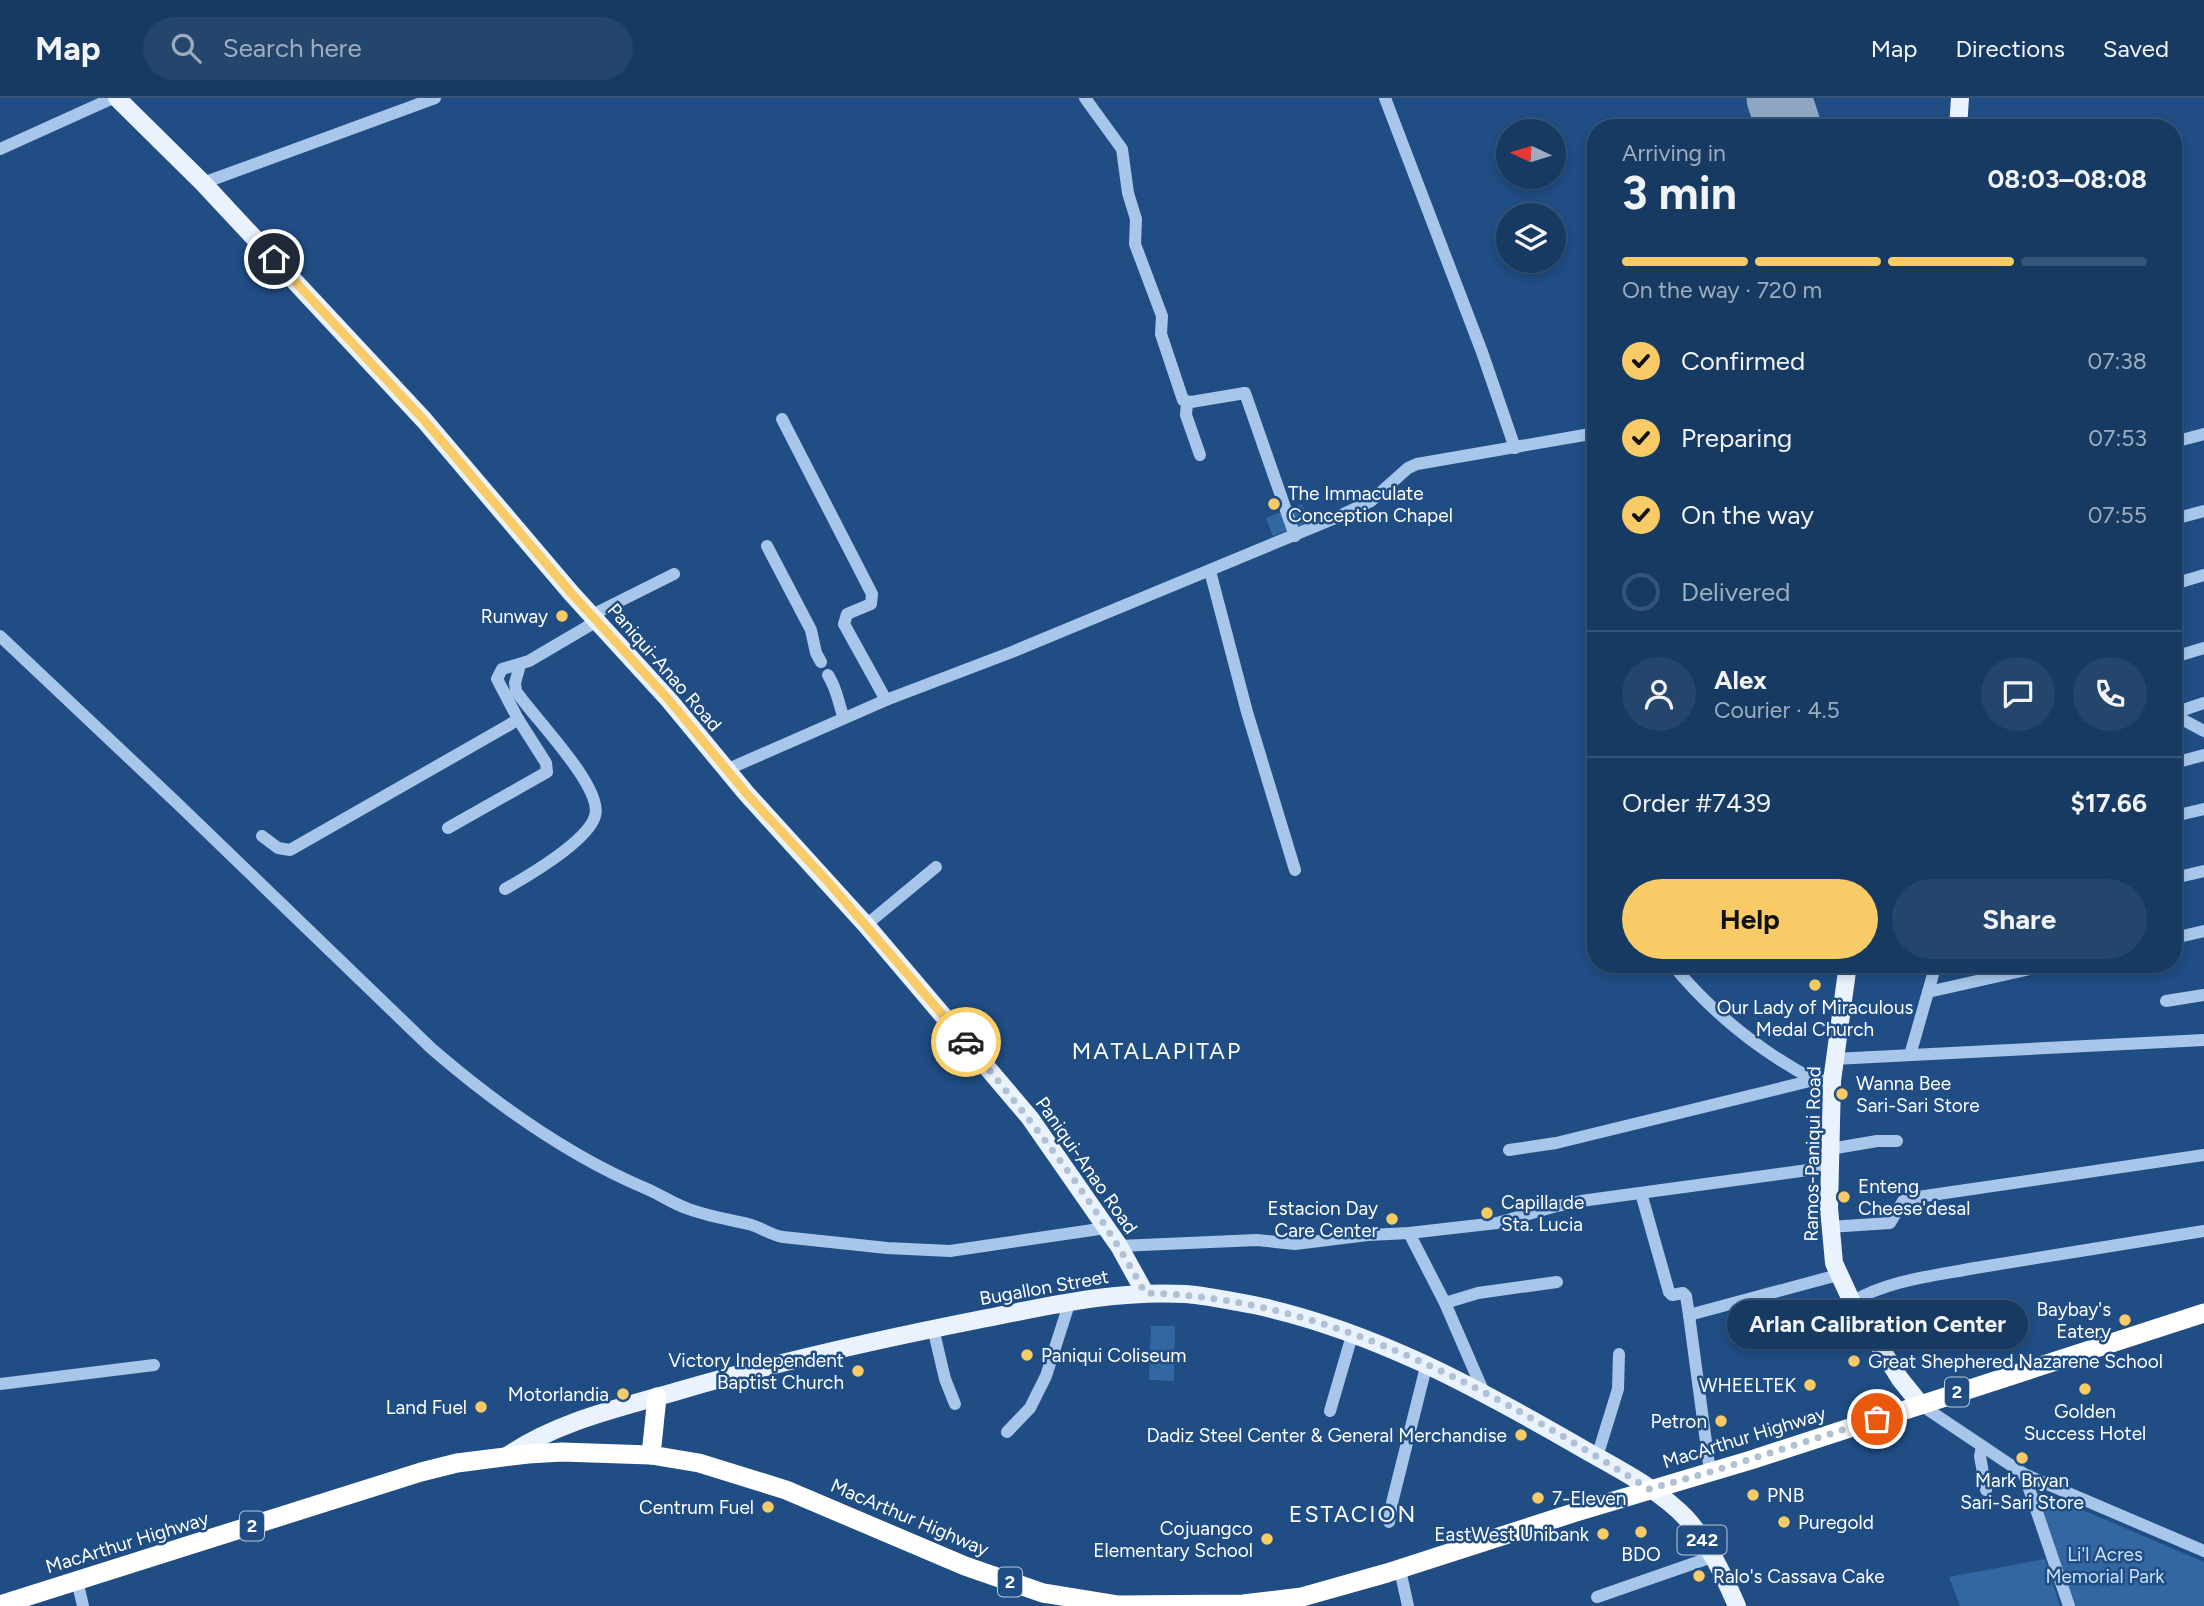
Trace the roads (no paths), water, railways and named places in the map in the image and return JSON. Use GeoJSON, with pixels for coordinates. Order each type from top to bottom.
{"type":"FeatureCollection","features":[{"type":"Feature","properties":{"kind":"highway","name":"MacArthur Highway"},"geometry":{"type":"LineString","coordinates":[[0,1605],[421,1472],[457,1463],[562,1452],[650,1455],[699,1464],[764,1482],[994,1577],[1043,1593],[1086,1601],[1146,1606],[1226,1606],[1265,1602],[1326,1591],[1400,1570],[2204,1314]]}},
{"type":"Feature","properties":{"kind":"highway"},"geometry":{"type":"LineString","coordinates":[[650,1455],[657,1397]]}},
{"type":"Feature","properties":{"kind":"main road","name":"Paniqui-Anao Road"},"geometry":{"type":"LineString","coordinates":[[115,98],[203,183],[424,420],[726,769],[866,925],[1030,1118],[1119,1246],[1145,1293]]}},
{"type":"Feature","properties":{"kind":"main road"},"geometry":{"type":"LineString","coordinates":[[1959,119],[1960,98]]}},
{"type":"Feature","properties":{"kind":"main road","name":"Ramos-Paniqui Road"},"geometry":{"type":"LineString","coordinates":[[1847,973],[1834,1059],[1823,1080],[1830,1149],[1829,1227],[1834,1264],[1852,1303],[1900,1379],[1921,1405]]}},
{"type":"Feature","properties":{"kind":"main road","name":"Bugallon Street"},"geometry":{"type":"LineString","coordinates":[[507,1456],[545,1432],[657,1397],[800,1358],[1070,1301],[1145,1293],[1220,1298],[1282,1311],[1353,1332],[1427,1363],[1484,1393],[1649,1489]]}},
{"type":"Feature","properties":{"kind":"main road","name":"242"},"geometry":{"type":"LineString","coordinates":[[1649,1489],[1686,1518],[1712,1557],[1737,1606]]}},
{"type":"Feature","properties":{"kind":"street"},"geometry":{"type":"LineString","coordinates":[[0,149],[115,98]]}},
{"type":"Feature","properties":{"kind":"street"},"geometry":{"type":"LineString","coordinates":[[203,183],[435,98]]}},
{"type":"Feature","properties":{"kind":"street"},"geometry":{"type":"LineString","coordinates":[[1085,98],[1122,149],[1128,193],[1136,219],[1135,244],[1162,316],[1163,338],[1183,400],[1187,402],[1241,394],[1247,396],[1295,536]]}},
{"type":"Feature","properties":{"kind":"street"},"geometry":{"type":"LineString","coordinates":[[1385,98],[1482,352],[1515,449]]}},
{"type":"Feature","properties":{"kind":"street"},"geometry":{"type":"LineString","coordinates":[[1187,402],[1186,415],[1200,456]]}},
{"type":"Feature","properties":{"kind":"street"},"geometry":{"type":"LineString","coordinates":[[782,419],[872,594],[871,604],[847,614],[844,624],[886,700]]}},
{"type":"Feature","properties":{"kind":"street"},"geometry":{"type":"LineString","coordinates":[[2182,440],[2204,434]]}},
{"type":"Feature","properties":{"kind":"street"},"geometry":{"type":"LineString","coordinates":[[726,769],[886,700],[1295,536],[1371,500],[1408,468],[1417,464],[1587,435]]}},
{"type":"Feature","properties":{"kind":"street"},"geometry":{"type":"LineString","coordinates":[[2182,517],[2204,511]]}},
{"type":"Feature","properties":{"kind":"street"},"geometry":{"type":"LineString","coordinates":[[768,546],[811,630],[821,662]]}},
{"type":"Feature","properties":{"kind":"street"},"geometry":{"type":"LineString","coordinates":[[1210,571],[1247,712],[1294,870]]}},
{"type":"Feature","properties":{"kind":"street"},"geometry":{"type":"LineString","coordinates":[[448,828],[547,772],[547,763],[518,719],[497,679],[502,669],[520,665],[595,618],[674,574]]}},
{"type":"Feature","properties":{"kind":"street"},"geometry":{"type":"LineString","coordinates":[[2182,582],[2204,575]]}},
{"type":"Feature","properties":{"kind":"street"},"geometry":{"type":"LineString","coordinates":[[0,636],[179,804],[432,1049],[542,1133],[602,1168],[686,1209],[722,1220],[752,1225],[766,1233],[783,1237],[887,1248],[950,1251],[1107,1228]]}},
{"type":"Feature","properties":{"kind":"street"},"geometry":{"type":"LineString","coordinates":[[2182,655],[2204,648]]}},
{"type":"Feature","properties":{"kind":"street"},"geometry":{"type":"LineString","coordinates":[[505,889],[565,850],[590,826],[596,811],[595,801],[581,776],[516,691],[515,683],[520,665]]}},
{"type":"Feature","properties":{"kind":"street"},"geometry":{"type":"LineString","coordinates":[[828,675],[838,692],[838,703],[844,718]]}},
{"type":"Feature","properties":{"kind":"street"},"geometry":{"type":"LineString","coordinates":[[2182,711],[2204,703]]}},
{"type":"Feature","properties":{"kind":"street"},"geometry":{"type":"LineString","coordinates":[[262,836],[278,848],[290,849],[518,719]]}},
{"type":"Feature","properties":{"kind":"street"},"geometry":{"type":"LineString","coordinates":[[2182,719],[2204,731]]}},
{"type":"Feature","properties":{"kind":"street"},"geometry":{"type":"LineString","coordinates":[[2182,761],[2204,755]]}},
{"type":"Feature","properties":{"kind":"street"},"geometry":{"type":"LineString","coordinates":[[2182,814],[2204,809]]}},
{"type":"Feature","properties":{"kind":"street"},"geometry":{"type":"LineString","coordinates":[[866,925],[936,867]]}},
{"type":"Feature","properties":{"kind":"street"},"geometry":{"type":"LineString","coordinates":[[2182,876],[2204,871]]}},
{"type":"Feature","properties":{"kind":"street"},"geometry":{"type":"LineString","coordinates":[[2182,936],[2204,932]]}},
{"type":"Feature","properties":{"kind":"street"},"geometry":{"type":"LineString","coordinates":[[1679,973],[1735,1028],[1823,1080]]}},
{"type":"Feature","properties":{"kind":"street"},"geometry":{"type":"LineString","coordinates":[[1910,1055],[1933,973]]}},
{"type":"Feature","properties":{"kind":"street"},"geometry":{"type":"LineString","coordinates":[[1928,992],[2012,973]]}},
{"type":"Feature","properties":{"kind":"street"},"geometry":{"type":"LineString","coordinates":[[2166,1001],[2204,995]]}},
{"type":"Feature","properties":{"kind":"street"},"geometry":{"type":"LineString","coordinates":[[1834,1059],[2204,1040]]}},
{"type":"Feature","properties":{"kind":"street"},"geometry":{"type":"LineString","coordinates":[[1509,1150],[1556,1143],[1823,1080]]}},
{"type":"Feature","properties":{"kind":"street"},"geometry":{"type":"LineString","coordinates":[[1830,1149],[1877,1140],[1897,1140]]}},
{"type":"Feature","properties":{"kind":"street"},"geometry":{"type":"LineString","coordinates":[[1829,1227],[1890,1223],[1902,1201],[1911,1198],[2204,1155]]}},
{"type":"Feature","properties":{"kind":"street"},"geometry":{"type":"LineString","coordinates":[[1119,1246],[1257,1240],[1295,1244],[1409,1233],[1497,1223],[1553,1207],[1830,1167]]}},
{"type":"Feature","properties":{"kind":"street"},"geometry":{"type":"LineString","coordinates":[[1641,1193],[1669,1292],[1683,1293],[1686,1296],[1710,1472]]}},
{"type":"Feature","properties":{"kind":"street"},"geometry":{"type":"LineString","coordinates":[[1852,1303],[1873,1291],[1900,1282],[2204,1231]]}},
{"type":"Feature","properties":{"kind":"street"},"geometry":{"type":"LineString","coordinates":[[1409,1233],[1445,1303],[1484,1393]]}},
{"type":"Feature","properties":{"kind":"street"},"geometry":{"type":"LineString","coordinates":[[1689,1315],[1838,1275]]}},
{"type":"Feature","properties":{"kind":"street"},"geometry":{"type":"LineString","coordinates":[[1445,1303],[1478,1293],[1557,1282]]}},
{"type":"Feature","properties":{"kind":"street"},"geometry":{"type":"LineString","coordinates":[[1007,1432],[1030,1408],[1046,1376],[1070,1301]]}},
{"type":"Feature","properties":{"kind":"street"},"geometry":{"type":"LineString","coordinates":[[933,1328],[945,1379],[955,1404]]}},
{"type":"Feature","properties":{"kind":"street"},"geometry":{"type":"LineString","coordinates":[[1330,1411],[1353,1332]]}},
{"type":"Feature","properties":{"kind":"street"},"geometry":{"type":"LineString","coordinates":[[1597,1457],[1618,1389],[1619,1354]]}},
{"type":"Feature","properties":{"kind":"street"},"geometry":{"type":"LineString","coordinates":[[1389,1521],[1427,1363]]}},
{"type":"Feature","properties":{"kind":"street"},"geometry":{"type":"LineString","coordinates":[[0,1384],[154,1365]]}},
{"type":"Feature","properties":{"kind":"street"},"geometry":{"type":"LineString","coordinates":[[1921,1405],[2024,1474],[2204,1551]]}},
{"type":"Feature","properties":{"kind":"street"},"geometry":{"type":"LineString","coordinates":[[1982,1447],[1980,1457],[1986,1490]]}},
{"type":"Feature","properties":{"kind":"street"},"geometry":{"type":"LineString","coordinates":[[2024,1474],[2069,1606]]}},
{"type":"Feature","properties":{"kind":"street"},"geometry":{"type":"LineString","coordinates":[[1598,1597],[1712,1557]]}},
{"type":"Feature","properties":{"kind":"street"},"geometry":{"type":"LineString","coordinates":[[1400,1570],[1408,1606]]}},
{"type":"Feature","properties":{"kind":"street"},"geometry":{"type":"LineString","coordinates":[[77,1580],[83,1606]]}},
{"type":"Feature","properties":{"kind":"place","name":"The Immaculate Conception Chapel"},"geometry":{"type":"Point","coordinates":[1274,504]}},
{"type":"Feature","properties":{"kind":"place","name":"Runway"},"geometry":{"type":"Point","coordinates":[562,616]}},
{"type":"Feature","properties":{"kind":"place","name":"Our Lady of Miraculous Medal Church"},"geometry":{"type":"Point","coordinates":[1815,985]}},
{"type":"Feature","properties":{"kind":"place","name":"Wanna Bee Sari-Sari Store"},"geometry":{"type":"Point","coordinates":[1842,1094]}},
{"type":"Feature","properties":{"kind":"place","name":"Enteng Cheese'desal"},"geometry":{"type":"Point","coordinates":[1844,1197]}},
{"type":"Feature","properties":{"kind":"place","name":"Capilla de Sta. Lucia"},"geometry":{"type":"Point","coordinates":[1487,1213]}},
{"type":"Feature","properties":{"kind":"place","name":"Estacion Day Care Center"},"geometry":{"type":"Point","coordinates":[1392,1219]}},
{"type":"Feature","properties":{"kind":"place","name":"Baybay's Eatery"},"geometry":{"type":"Point","coordinates":[2125,1320]}},
{"type":"Feature","properties":{"kind":"place","name":"Paniqui Coliseum"},"geometry":{"type":"Point","coordinates":[1027,1355]}},
{"type":"Feature","properties":{"kind":"place","name":"Great Shephered Nazarene School"},"geometry":{"type":"Point","coordinates":[1854,1361]}},
{"type":"Feature","properties":{"kind":"place","name":"Victory Independent Baptist Church"},"geometry":{"type":"Point","coordinates":[858,1371]}},
{"type":"Feature","properties":{"kind":"place","name":"WHEELTEK"},"geometry":{"type":"Point","coordinates":[1810,1385]}},
{"type":"Feature","properties":{"kind":"place","name":"Golden Success Hotel"},"geometry":{"type":"Point","coordinates":[2085,1389]}},
{"type":"Feature","properties":{"kind":"place","name":"Motorlandia"},"geometry":{"type":"Point","coordinates":[623,1394]}},
{"type":"Feature","properties":{"kind":"place","name":"Land Fuel"},"geometry":{"type":"Point","coordinates":[481,1407]}},
{"type":"Feature","properties":{"kind":"place","name":"Arlan Calibration Center"},"geometry":{"type":"Point","coordinates":[1877,1419]}},
{"type":"Feature","properties":{"kind":"place","name":"Petron"},"geometry":{"type":"Point","coordinates":[1721,1421]}},
{"type":"Feature","properties":{"kind":"place","name":"Dadiz Steel Center & General Merchandise"},"geometry":{"type":"Point","coordinates":[1521,1435]}},
{"type":"Feature","properties":{"kind":"place","name":"Mark Bryan Sari-Sari Store"},"geometry":{"type":"Point","coordinates":[2022,1458]}},
{"type":"Feature","properties":{"kind":"place","name":"PNB"},"geometry":{"type":"Point","coordinates":[1753,1495]}},
{"type":"Feature","properties":{"kind":"place","name":"7-Eleven"},"geometry":{"type":"Point","coordinates":[1538,1498]}},
{"type":"Feature","properties":{"kind":"place","name":"Centrum Fuel"},"geometry":{"type":"Point","coordinates":[768,1507]}},
{"type":"Feature","properties":{"kind":"place","name":"Puregold"},"geometry":{"type":"Point","coordinates":[1784,1522]}},
{"type":"Feature","properties":{"kind":"place","name":"BDO"},"geometry":{"type":"Point","coordinates":[1641,1532]}},
{"type":"Feature","properties":{"kind":"place","name":"EastWest Unibank"},"geometry":{"type":"Point","coordinates":[1603,1534]}},
{"type":"Feature","properties":{"kind":"place","name":"Cojuangco Elementary School"},"geometry":{"type":"Point","coordinates":[1267,1539]}},
{"type":"Feature","properties":{"kind":"place","name":"Ralo's Cassava Cake"},"geometry":{"type":"Point","coordinates":[1699,1576]}},
{"type":"Feature","properties":{"kind":"district","name":"MATALAPITAP"},"geometry":{"type":"Point","coordinates":[1157,1051]}},
{"type":"Feature","properties":{"kind":"district","name":"ESTACION"},"geometry":{"type":"Point","coordinates":[1353,1514]}},
{"type":"Feature","properties":{"kind":"park label","name":"Li'l Acres Memorial Park"},"geometry":{"type":"Point","coordinates":[2105,1565]}}]}
